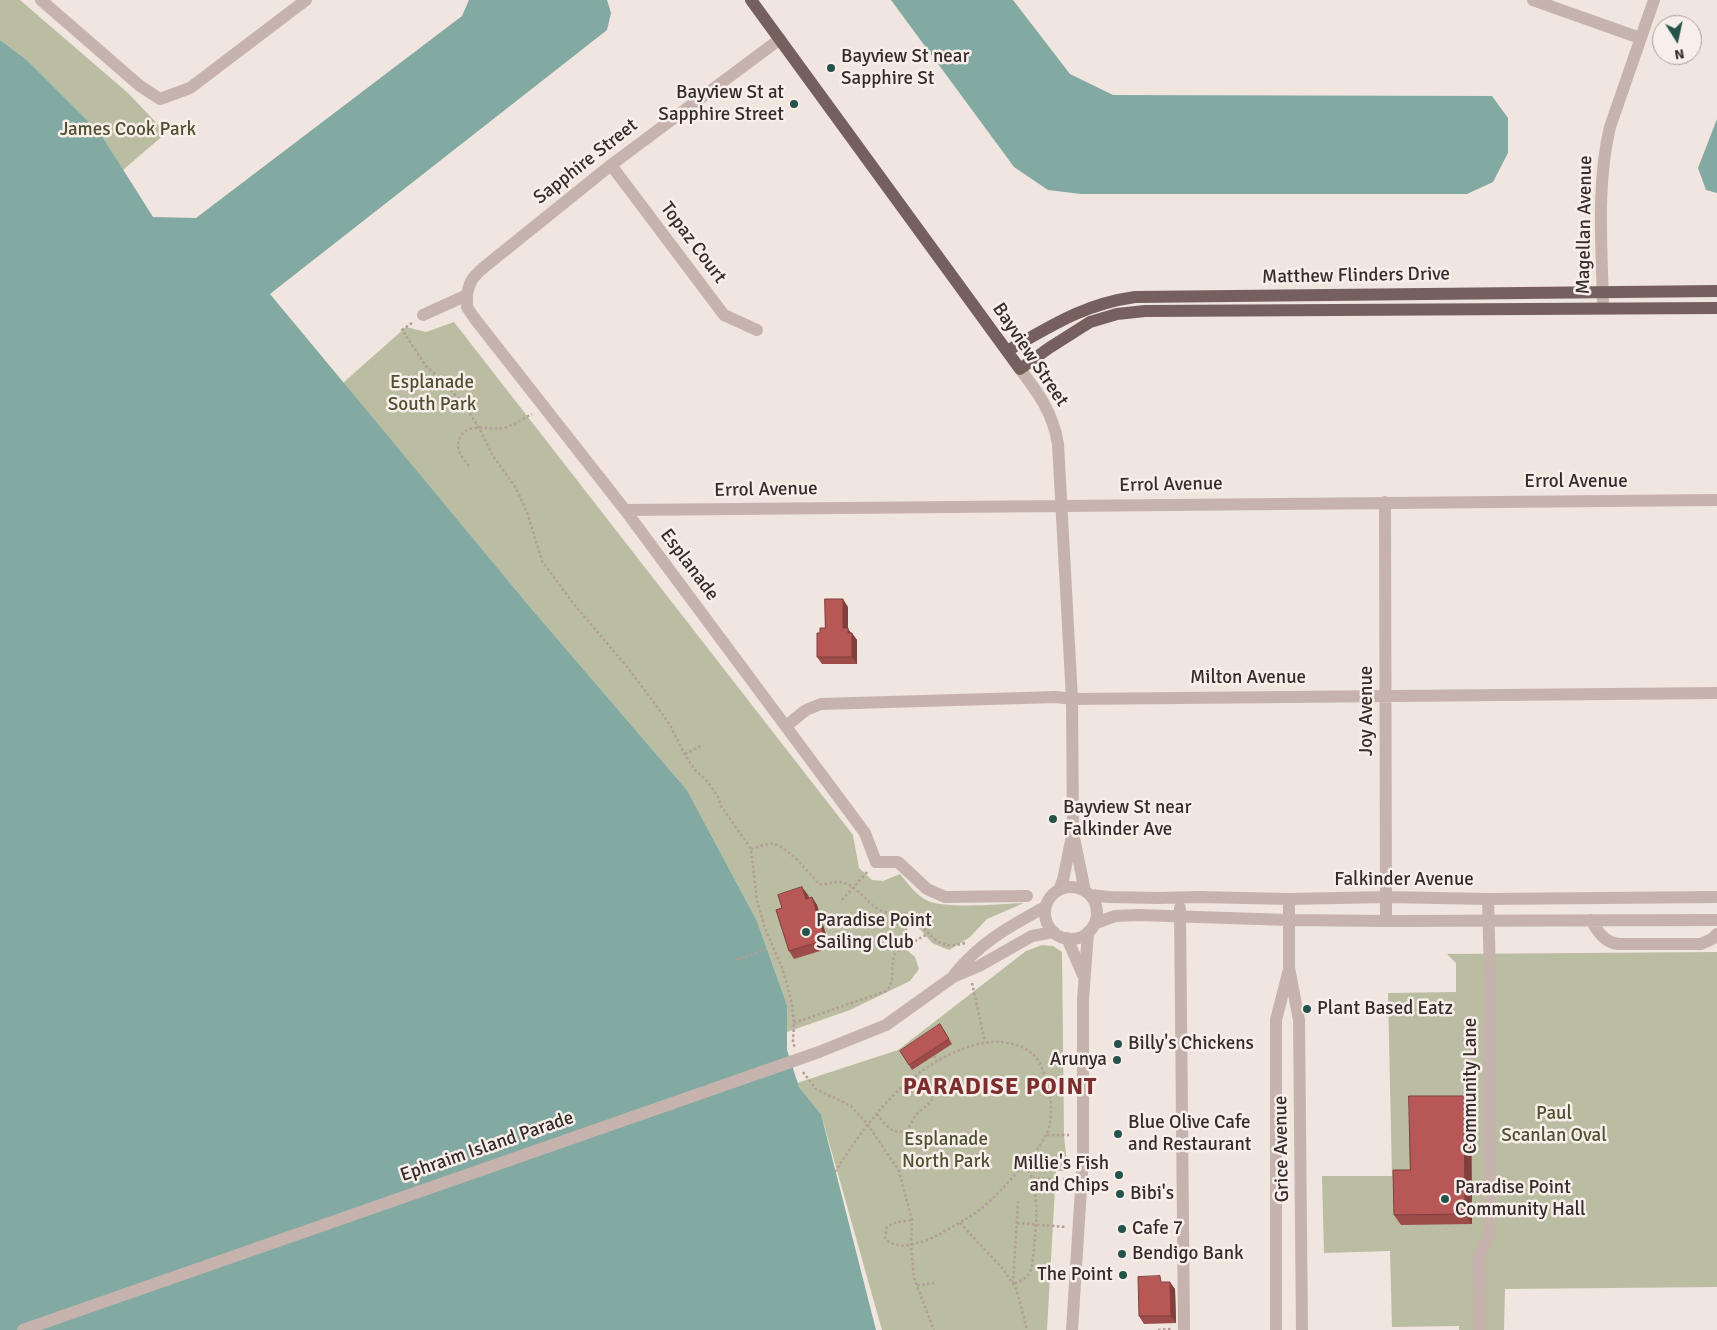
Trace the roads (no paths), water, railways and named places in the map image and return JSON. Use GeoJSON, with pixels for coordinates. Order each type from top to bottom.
{"type":"FeatureCollection","features":[{"type":"Feature","properties":{"kind":"main road","name":"Bayview Street"},"geometry":{"type":"LineString","coordinates":[[751,0],[1020,369]]}},
{"type":"Feature","properties":{"kind":"main road","name":"Matthew Flinders Drive"},"geometry":{"type":"LineString","coordinates":[[1008,351],[1077,312],[1106,302],[1135,297],[1717,291]]}},
{"type":"Feature","properties":{"kind":"main road","name":"Matthew Flinders Drive"},"geometry":{"type":"LineString","coordinates":[[1020,369],[1090,322],[1126,313],[1145,311],[1717,308]]}},
{"type":"Feature","properties":{"kind":"street"},"geometry":{"type":"LineString","coordinates":[[41,0],[140,86],[160,100],[190,88],[306,0]]}},
{"type":"Feature","properties":{"kind":"street"},"geometry":{"type":"LineString","coordinates":[[1533,0],[1640,38]]}},
{"type":"Feature","properties":{"kind":"street","name":"Magellan Avenue"},"geometry":{"type":"LineString","coordinates":[[1603,308],[1602,190],[1605,150],[1610,127],[1654,0]]}},
{"type":"Feature","properties":{"kind":"street","name":"Sapphire Street"},"geometry":{"type":"LineString","coordinates":[[467,296],[472,277],[611,165],[780,39]]}},
{"type":"Feature","properties":{"kind":"street","name":"Topaz Court"},"geometry":{"type":"LineString","coordinates":[[611,165],[724,315],[757,330]]}},
{"type":"Feature","properties":{"kind":"street"},"geometry":{"type":"LineString","coordinates":[[423,315],[467,296]]}},
{"type":"Feature","properties":{"kind":"street","name":"Esplanade"},"geometry":{"type":"LineString","coordinates":[[467,296],[467,307],[475,319],[625,510],[864,833],[876,862],[898,862],[927,889],[945,897],[1027,896]]}},
{"type":"Feature","properties":{"kind":"street","name":"Bayview Street"},"geometry":{"type":"LineString","coordinates":[[1020,369],[1043,401],[1053,422],[1058,453],[1062,506],[1072,699],[1073,833],[1059,890]]}},
{"type":"Feature","properties":{"kind":"street","name":"Errol Avenue"},"geometry":{"type":"LineString","coordinates":[[625,510],[1717,500]]}},
{"type":"Feature","properties":{"kind":"street","name":"Joy Avenue"},"geometry":{"type":"LineString","coordinates":[[1385,502],[1386,921]]}},
{"type":"Feature","properties":{"kind":"street","name":"Milton Avenue"},"geometry":{"type":"LineString","coordinates":[[786,726],[806,710],[821,704],[1058,697],[1072,699],[1717,693]]}},
{"type":"Feature","properties":{"kind":"street","name":"Bayview Street"},"geometry":{"type":"LineString","coordinates":[[1073,833],[1088,893]]}},
{"type":"Feature","properties":{"kind":"street"},"geometry":{"type":"LineString","coordinates":[[1072,1330],[1083,1135],[1084,978],[1092,927],[1096,907],[1088,893],[1070,887],[1059,890],[1049,899],[1045,917],[1048,925],[1054,932],[1067,938],[1074,938],[1092,927],[1115,916],[1124,915],[1386,921],[1713,920],[1713,897]]}},
{"type":"Feature","properties":{"kind":"street","name":"Falkinder Avenue"},"geometry":{"type":"LineString","coordinates":[[1088,893],[1109,898],[1289,899],[1386,897],[1488,900],[1713,897]]}},
{"type":"Feature","properties":{"kind":"street"},"geometry":{"type":"LineString","coordinates":[[1179,1329],[1180,898]]}},
{"type":"Feature","properties":{"kind":"street","name":"Grice Avenue"},"geometry":{"type":"LineString","coordinates":[[1289,899],[1289,968],[1297,1008],[1299,1035],[1302,1330]]}},
{"type":"Feature","properties":{"kind":"street","name":"Community Lane"},"geometry":{"type":"LineString","coordinates":[[1480,1330],[1479,1253],[1489,1237],[1490,1186],[1488,900]]}},
{"type":"Feature","properties":{"kind":"street","name":"Ephraim Island Parade"},"geometry":{"type":"LineString","coordinates":[[953,977],[966,961],[1004,930],[1046,908]]}},
{"type":"Feature","properties":{"kind":"street"},"geometry":{"type":"LineString","coordinates":[[1591,920],[1598,932],[1607,941],[1618,944],[1701,944],[1712,939],[1717,934]]}},
{"type":"Feature","properties":{"kind":"street","name":"Ephraim Island Parade"},"geometry":{"type":"LineString","coordinates":[[23,1330],[819,1052],[886,1025],[953,977],[979,966],[1032,936],[1054,932]]}},
{"type":"Feature","properties":{"kind":"street"},"geometry":{"type":"LineString","coordinates":[[1067,938],[1084,978]]}},
{"type":"Feature","properties":{"kind":"street","name":"Grice Avenue"},"geometry":{"type":"LineString","coordinates":[[1276,1330],[1276,1020],[1289,968]]}},
{"type":"Feature","properties":{"kind":"street"},"geometry":{"type":"LineString","coordinates":[[1279,1008],[1297,1008]]}},
{"type":"Feature","properties":{"kind":"water"},"geometry":{"type":"Polygon","coordinates":[[[469,0],[607,0],[611,13],[607,30],[270,294],[530,607],[687,790],[757,921],[787,1005],[787,1050],[799,1087],[821,1114],[876,1330],[0,1330],[0,40],[27,60],[100,133],[153,217],[196,218],[462,16],[469,0]]]}},
{"type":"Feature","properties":{"kind":"water"},"geometry":{"type":"Polygon","coordinates":[[[891,0],[1013,0],[1070,74],[1113,95],[1492,96],[1508,118],[1508,153],[1493,182],[1467,194],[1081,194],[1048,190],[1014,167],[891,0]]]}},
{"type":"Feature","properties":{"kind":"water"},"geometry":{"type":"Polygon","coordinates":[[[1717,119],[1717,193],[1706,190],[1698,168],[1717,119]]]}},
{"type":"Feature","properties":{"kind":"place","name":"Bayview St near Sapphire St"},"geometry":{"type":"Point","coordinates":[831,68]}},
{"type":"Feature","properties":{"kind":"place","name":"Bayview St at Sapphire Street"},"geometry":{"type":"Point","coordinates":[794,104]}},
{"type":"Feature","properties":{"kind":"place","name":"Bayview St near Falkinder Ave"},"geometry":{"type":"Point","coordinates":[1053,819]}},
{"type":"Feature","properties":{"kind":"place","name":"Paradise Point Sailing Club"},"geometry":{"type":"Point","coordinates":[806,932]}},
{"type":"Feature","properties":{"kind":"place","name":"Plant Based Eatz"},"geometry":{"type":"Point","coordinates":[1307,1009]}},
{"type":"Feature","properties":{"kind":"place","name":"Billy's Chickens"},"geometry":{"type":"Point","coordinates":[1118,1044]}},
{"type":"Feature","properties":{"kind":"place","name":"Arunya"},"geometry":{"type":"Point","coordinates":[1117,1060]}},
{"type":"Feature","properties":{"kind":"place","name":"Blue Olive Cafe and Restaurant"},"geometry":{"type":"Point","coordinates":[1118,1134]}},
{"type":"Feature","properties":{"kind":"place","name":"Millie's Fish and Chips"},"geometry":{"type":"Point","coordinates":[1119,1175]}},
{"type":"Feature","properties":{"kind":"place","name":"Bibi's"},"geometry":{"type":"Point","coordinates":[1120,1194]}},
{"type":"Feature","properties":{"kind":"place","name":"Paradise Point Community Hall"},"geometry":{"type":"Point","coordinates":[1445,1199]}},
{"type":"Feature","properties":{"kind":"place","name":"Cafe 7"},"geometry":{"type":"Point","coordinates":[1122,1229]}},
{"type":"Feature","properties":{"kind":"place","name":"Bendigo Bank"},"geometry":{"type":"Point","coordinates":[1122,1254]}},
{"type":"Feature","properties":{"kind":"place","name":"The Point"},"geometry":{"type":"Point","coordinates":[1123,1275]}},
{"type":"Feature","properties":{"kind":"district","name":"PARADISE POINT"},"geometry":{"type":"Point","coordinates":[1000,1088]}},
{"type":"Feature","properties":{"kind":"park label","name":"James Cook Park"},"geometry":{"type":"Point","coordinates":[128,130]}},
{"type":"Feature","properties":{"kind":"park label","name":"Esplanade South Park"},"geometry":{"type":"Point","coordinates":[432,394]}},
{"type":"Feature","properties":{"kind":"park label","name":"Paul Scanlan Oval"},"geometry":{"type":"Point","coordinates":[1554,1125]}},
{"type":"Feature","properties":{"kind":"park label","name":"Esplanade North Park"},"geometry":{"type":"Point","coordinates":[946,1151]}}]}
